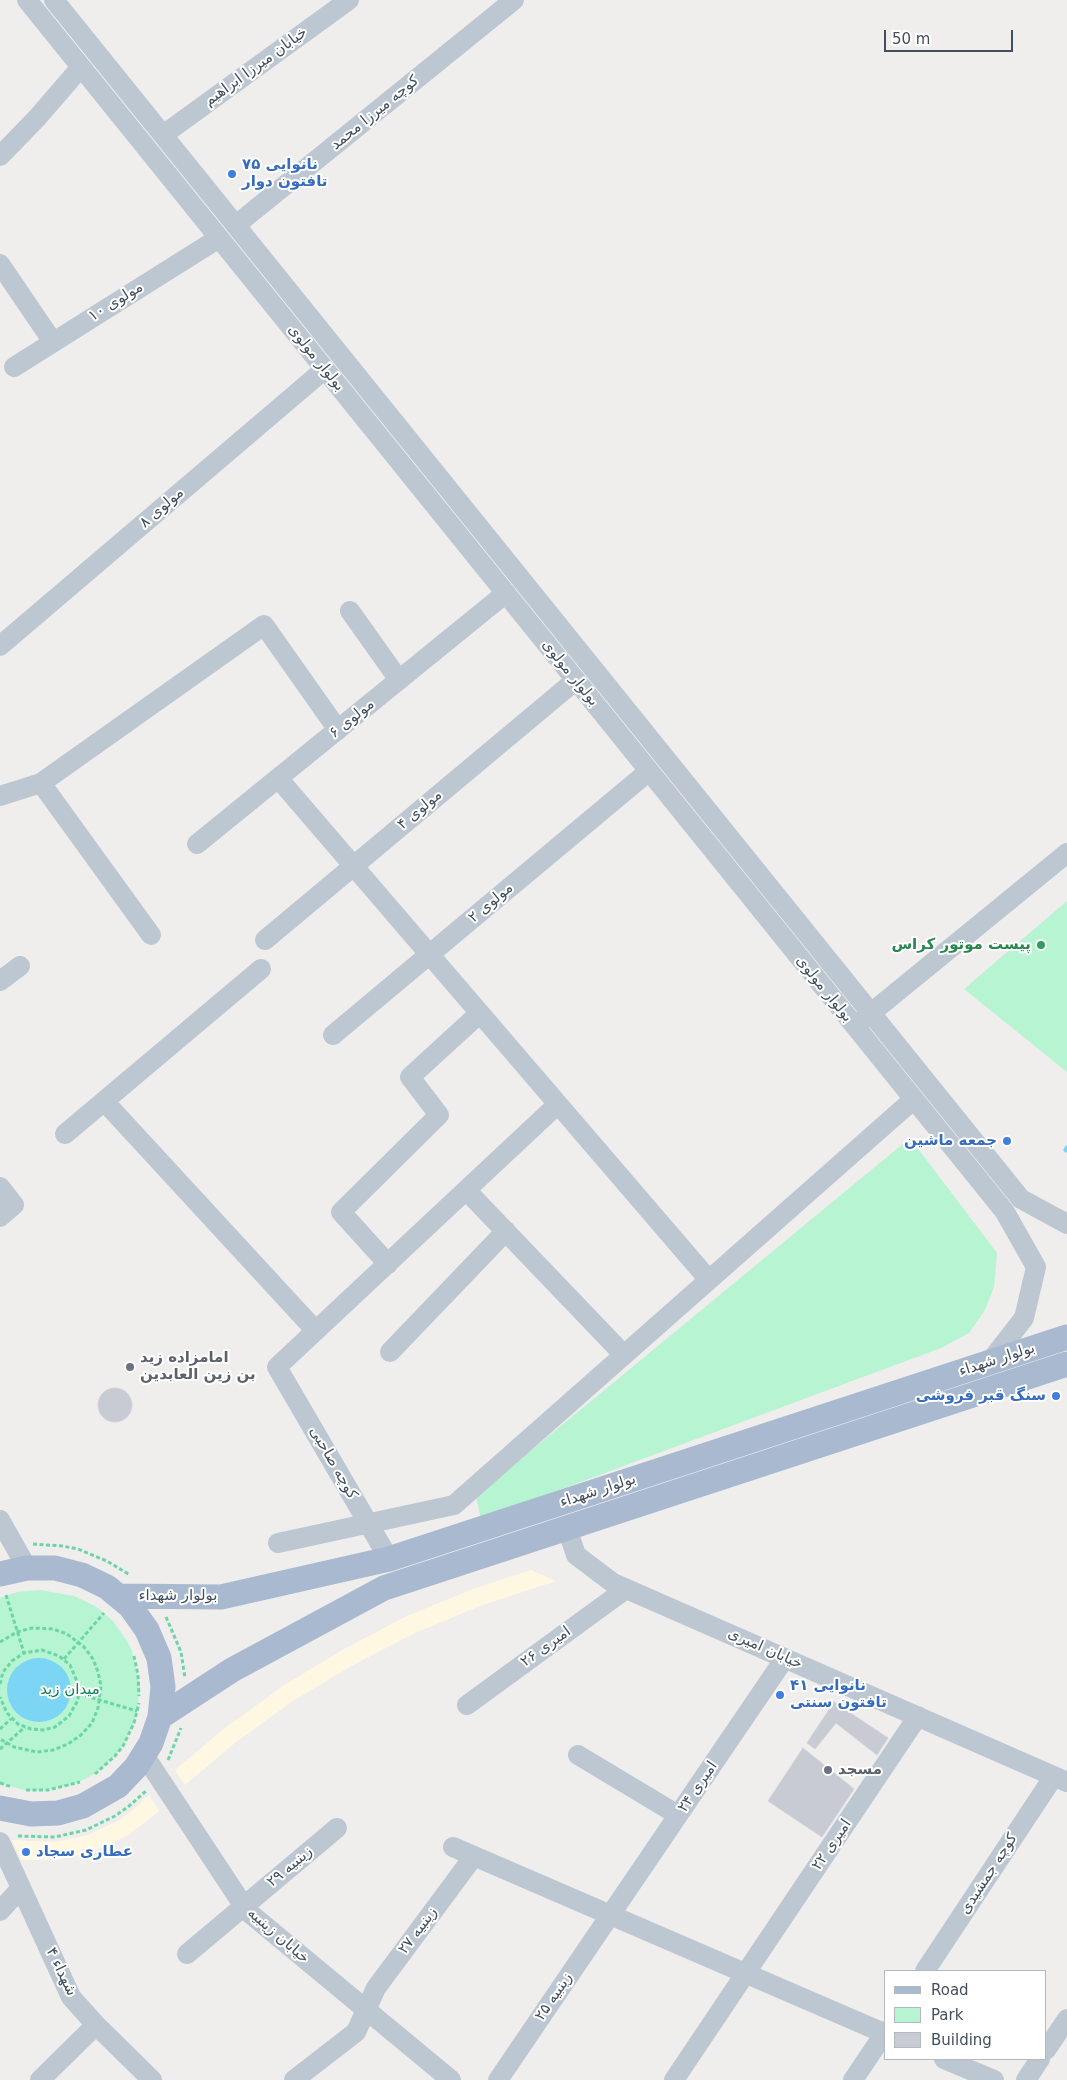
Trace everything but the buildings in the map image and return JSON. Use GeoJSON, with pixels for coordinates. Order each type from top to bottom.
{"type":"FeatureCollection","features":[{"type":"Feature","properties":{"kind":"main road","name":"بولوار شهداء"},"geometry":{"type":"LineString","coordinates":[[108,1609],[152,1596],[221,1597],[389,1559],[1067,1337]]}},
{"type":"Feature","properties":{"kind":"main road","name":"بولوار شهداء"},"geometry":{"type":"LineString","coordinates":[[149,1714],[186,1700],[232,1670],[384,1588],[1067,1364]]}},
{"type":"Feature","properties":{"kind":"main road"},"geometry":{"type":"LineString","coordinates":[[781,1431],[789,1456]]}},
{"type":"Feature","properties":{"kind":"main road"},"geometry":{"type":"LineString","coordinates":[[0,1810],[44,1814],[83,1806],[118,1786],[144,1756],[156,1730],[149,1714],[163,1687],[158,1658],[143,1624],[108,1609],[107,1587],[82,1575],[55,1568],[27,1568],[6,1588]]}},
{"type":"Feature","properties":{"kind":"street","name":"بولوار مولوی"},"geometry":{"type":"LineString","coordinates":[[27,0],[1005,1212],[1036,1267],[1024,1318],[989,1363]]}},
{"type":"Feature","properties":{"kind":"street","name":"بولوار مولوی"},"geometry":{"type":"LineString","coordinates":[[54,0],[1021,1199],[1067,1224]]}},
{"type":"Feature","properties":{"kind":"street","name":"خیابان میرزا ابراهیم"},"geometry":{"type":"LineString","coordinates":[[162,134],[348,0]]}},
{"type":"Feature","properties":{"kind":"street","name":"کوچه میرزا محمد"},"geometry":{"type":"LineString","coordinates":[[236,226],[514,0]]}},
{"type":"Feature","properties":{"kind":"street"},"geometry":{"type":"LineString","coordinates":[[0,156],[37,118],[81,66]]}},
{"type":"Feature","properties":{"kind":"street","name":"مولوی ۱۰"},"geometry":{"type":"LineString","coordinates":[[14,367],[219,238]]}},
{"type":"Feature","properties":{"kind":"street"},"geometry":{"type":"LineString","coordinates":[[0,264],[53,342]]}},
{"type":"Feature","properties":{"kind":"street","name":"مولوی ۸"},"geometry":{"type":"LineString","coordinates":[[0,646],[325,369]]}},
{"type":"Feature","properties":{"kind":"street"},"geometry":{"type":"LineString","coordinates":[[415,481],[431,468]]}},
{"type":"Feature","properties":{"kind":"street","name":"مولوی ۶"},"geometry":{"type":"LineString","coordinates":[[197,844],[506,593]]}},
{"type":"Feature","properties":{"kind":"street"},"geometry":{"type":"LineString","coordinates":[[350,611],[399,680]]}},
{"type":"Feature","properties":{"kind":"street"},"geometry":{"type":"LineString","coordinates":[[0,796],[41,783],[264,625],[338,730]]}},
{"type":"Feature","properties":{"kind":"street","name":"مولوی ۴"},"geometry":{"type":"LineString","coordinates":[[265,940],[576,680]]}},
{"type":"Feature","properties":{"kind":"street","name":"مولوی ۲"},"geometry":{"type":"LineString","coordinates":[[333,1035],[649,771]]}},
{"type":"Feature","properties":{"kind":"street"},"geometry":{"type":"LineString","coordinates":[[278,778],[709,1280]]}},
{"type":"Feature","properties":{"kind":"street"},"geometry":{"type":"LineString","coordinates":[[41,783],[151,935]]}},
{"type":"Feature","properties":{"kind":"street"},"geometry":{"type":"LineString","coordinates":[[855,1026],[1067,853]]}},
{"type":"Feature","properties":{"kind":"street"},"geometry":{"type":"LineString","coordinates":[[0,981],[20,966]]}},
{"type":"Feature","properties":{"kind":"street"},"geometry":{"type":"LineString","coordinates":[[65,1134],[261,969]]}},
{"type":"Feature","properties":{"kind":"street"},"geometry":{"type":"LineString","coordinates":[[388,1264],[342,1212],[439,1115],[410,1077],[480,1013]]}},
{"type":"Feature","properties":{"kind":"street"},"geometry":{"type":"LineString","coordinates":[[278,1543],[454,1505],[914,1099]]}},
{"type":"Feature","properties":{"kind":"street"},"geometry":{"type":"LineString","coordinates":[[104,1101],[316,1331],[558,1104]]}},
{"type":"Feature","properties":{"kind":"street"},"geometry":{"type":"LineString","coordinates":[[0,1187],[7,1211]]}},
{"type":"Feature","properties":{"kind":"street"},"geometry":{"type":"LineString","coordinates":[[466,1190],[624,1355]]}},
{"type":"Feature","properties":{"kind":"street"},"geometry":{"type":"LineString","coordinates":[[1005,1212],[1021,1199]]}},
{"type":"Feature","properties":{"kind":"street"},"geometry":{"type":"LineString","coordinates":[[390,1352],[506,1231]]}},
{"type":"Feature","properties":{"kind":"street","name":"کوچه صاحبی"},"geometry":{"type":"LineString","coordinates":[[316,1331],[277,1367],[389,1559]]}},
{"type":"Feature","properties":{"kind":"street"},"geometry":{"type":"LineString","coordinates":[[454,1505],[470,1533]]}},
{"type":"Feature","properties":{"kind":"street"},"geometry":{"type":"LineString","coordinates":[[0,1520],[27,1568]]}},
{"type":"Feature","properties":{"kind":"street","name":"خیابان امیری"},"geometry":{"type":"LineString","coordinates":[[567,1528],[576,1555],[613,1583],[1060,1779]]}},
{"type":"Feature","properties":{"kind":"street","name":"امیری ۲۶"},"geometry":{"type":"LineString","coordinates":[[467,1705],[626,1589]]}},
{"type":"Feature","properties":{"kind":"street","name":"امیری ۲۴"},"geometry":{"type":"LineString","coordinates":[[611,1915],[785,1658]]}},
{"type":"Feature","properties":{"kind":"street","name":"امیری ۲۲"},"geometry":{"type":"LineString","coordinates":[[674,2080],[918,1716]]}},
{"type":"Feature","properties":{"kind":"street"},"geometry":{"type":"LineString","coordinates":[[578,1755],[678,1815]]}},
{"type":"Feature","properties":{"kind":"street","name":"خیابان زینبیه"},"geometry":{"type":"LineString","coordinates":[[144,1756],[247,1911],[451,2080]]}},
{"type":"Feature","properties":{"kind":"street","name":"کوچه جمشیدی"},"geometry":{"type":"LineString","coordinates":[[926,1970],[1060,1779]]}},
{"type":"Feature","properties":{"kind":"street","name":"زینبیه ۲۹"},"geometry":{"type":"LineString","coordinates":[[188,1954],[337,1828]]}},
{"type":"Feature","properties":{"kind":"street","name":"شهداء ۴"},"geometry":{"type":"LineString","coordinates":[[8,1839],[21,1888],[71,1997],[96,2025],[152,2080]]}},
{"type":"Feature","properties":{"kind":"street"},"geometry":{"type":"LineString","coordinates":[[453,1847],[884,2032]]}},
{"type":"Feature","properties":{"kind":"street","name":"زینبیه ۲۷"},"geometry":{"type":"LineString","coordinates":[[294,2080],[356,2032],[376,1988],[474,1856]]}},
{"type":"Feature","properties":{"kind":"street"},"geometry":{"type":"LineString","coordinates":[[0,1911],[21,1888]]}},
{"type":"Feature","properties":{"kind":"street","name":"زینبیه ۲۵"},"geometry":{"type":"LineString","coordinates":[[498,2080],[611,1915]]}},
{"type":"Feature","properties":{"kind":"street"},"geometry":{"type":"LineString","coordinates":[[1047,2048],[1067,2018]]}},
{"type":"Feature","properties":{"kind":"street"},"geometry":{"type":"LineString","coordinates":[[40,2080],[96,2025]]}},
{"type":"Feature","properties":{"kind":"street"},"geometry":{"type":"LineString","coordinates":[[853,2080],[884,2034]]}},
{"type":"Feature","properties":{"kind":"street"},"geometry":{"type":"LineString","coordinates":[[946,2060],[994,2080]]}},
{"type":"Feature","properties":{"kind":"street"},"geometry":{"type":"LineString","coordinates":[[1026,2080],[1039,2060]]}},
{"type":"Feature","properties":{"kind":"path"},"geometry":{"type":"LineString","coordinates":[[8,1839],[55,1837],[86,1830],[101,1824],[141,1797],[158,1776],[171,1755],[178,1739],[186,1700],[181,1652],[170,1623],[152,1596],[121,1568],[93,1554],[62,1546],[30,1544],[15,1546]]}},
{"type":"Feature","properties":{"kind":"path"},"geometry":{"type":"LineString","coordinates":[[0,1598],[6,1588]]}},
{"type":"Feature","properties":{"kind":"path"},"geometry":{"type":"LineString","coordinates":[[6,1588],[24,1653]]}},
{"type":"Feature","properties":{"kind":"path"},"geometry":{"type":"LineString","coordinates":[[64,1659],[108,1609]]}},
{"type":"Feature","properties":{"kind":"path"},"geometry":{"type":"LineString","coordinates":[[0,1642],[17,1632],[32,1628],[46,1628],[60,1632],[79,1642],[93,1658],[101,1686],[100,1700],[95,1715],[87,1729],[68,1744],[53,1750],[37,1752],[22,1750],[0,1739]]}},
{"type":"Feature","properties":{"kind":"path"},"geometry":{"type":"LineString","coordinates":[[0,1684],[7,1666],[24,1653],[36,1650],[48,1651],[64,1659],[74,1671],[79,1686],[79,1694],[73,1711],[60,1724],[43,1730],[25,1727],[11,1719],[3,1707],[0,1697]]}},
{"type":"Feature","properties":{"kind":"path"},"geometry":{"type":"LineString","coordinates":[[132,1652],[140,1687],[149,1714]]}},
{"type":"Feature","properties":{"kind":"path"},"geometry":{"type":"LineString","coordinates":[[79,1694],[149,1714]]}},
{"type":"Feature","properties":{"kind":"path"},"geometry":{"type":"LineString","coordinates":[[90,1776],[106,1765],[123,1746],[134,1723],[149,1714]]}},
{"type":"Feature","properties":{"kind":"path"},"geometry":{"type":"LineString","coordinates":[[0,1729],[11,1719]]}},
{"type":"Feature","properties":{"kind":"path"},"geometry":{"type":"LineString","coordinates":[[0,1749],[25,1727]]}},
{"type":"Feature","properties":{"kind":"path"},"geometry":{"type":"LineString","coordinates":[[23,1790],[55,1789],[85,1779]]}},
{"type":"Feature","properties":{"kind":"path"},"geometry":{"type":"LineString","coordinates":[[0,1783],[17,1788]]}},
{"type":"Feature","properties":{"kind":"shaded area"},"geometry":{"type":"Polygon","coordinates":[[[531,1570],[556,1581],[480,1606],[415,1633],[353,1665],[293,1701],[236,1742],[185,1785],[175,1770],[225,1728],[283,1686],[344,1649],[407,1616],[473,1589],[531,1570]]]}},
{"type":"Feature","properties":{"kind":"shaded area"},"geometry":{"type":"Polygon","coordinates":[[[149,1795],[159,1811],[127,1836],[93,1852],[57,1860],[21,1860],[12,1840],[55,1842],[88,1835],[118,1821],[149,1795]]]}},
{"type":"Feature","properties":{"kind":"green space","name":"پیست موتور کراس"},"geometry":{"type":"Polygon","coordinates":[[[1067,901],[1067,1072],[964,989],[1067,901]]]}},
{"type":"Feature","properties":{"kind":"green space"},"geometry":{"type":"Polygon","coordinates":[[[910,1138],[997,1253],[994,1287],[985,1310],[969,1333],[941,1348],[481,1519],[476,1496],[910,1138]]]}},
{"type":"Feature","properties":{"kind":"green space","name":"میدان زید"},"geometry":{"type":"Polygon","coordinates":[[[40,1590],[74,1596],[95,1606],[113,1621],[132,1651],[140,1687],[134,1723],[123,1746],[115,1756],[96,1773],[73,1785],[36,1791],[23,1790],[0,1783],[0,1598],[17,1592],[40,1590]]]}},
{"type":"Feature","properties":{"kind":"water"},"geometry":{"type":"Polygon","coordinates":[[[39,1658],[51,1660],[62,1667],[69,1678],[71,1690],[69,1702],[62,1713],[51,1720],[39,1722],[27,1720],[16,1713],[9,1702],[7,1690],[9,1678],[16,1667],[27,1660],[39,1658]]]}},
{"type":"Feature","properties":{"kind":"place","name":"نانوایی ۷۵ تافتون دوار"},"geometry":{"type":"Point","coordinates":[232,174]}},
{"type":"Feature","properties":{"kind":"place","name":"پیست موتور کراس"},"geometry":{"type":"Point","coordinates":[1041,945]}},
{"type":"Feature","properties":{"kind":"place","name":"جمعه ماشین"},"geometry":{"type":"Point","coordinates":[1007,1141]}},
{"type":"Feature","properties":{"kind":"place","name":"امامزاده زید بن زین العابدین"},"geometry":{"type":"Point","coordinates":[130,1367]}},
{"type":"Feature","properties":{"kind":"place","name":"سنگ قبر فروشی"},"geometry":{"type":"Point","coordinates":[1056,1396]}},
{"type":"Feature","properties":{"kind":"place","name":"نانوایی ۴۱ تافتون سنتی"},"geometry":{"type":"Point","coordinates":[780,1695]}},
{"type":"Feature","properties":{"kind":"place","name":"مسجد"},"geometry":{"type":"Point","coordinates":[828,1770]}},
{"type":"Feature","properties":{"kind":"place","name":"عطاری سجاد"},"geometry":{"type":"Point","coordinates":[26,1852]}}]}
